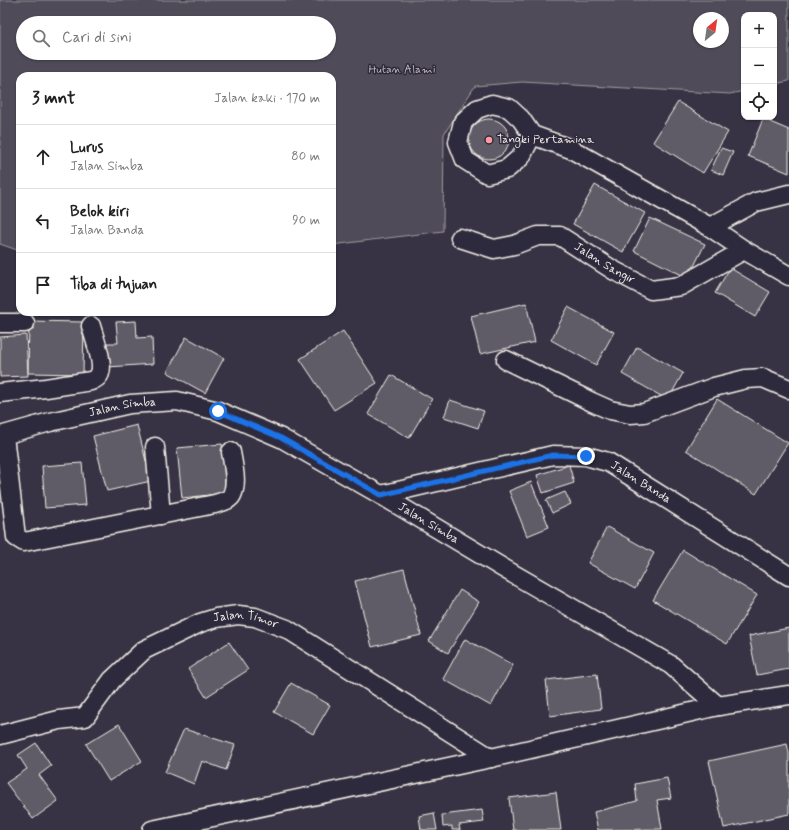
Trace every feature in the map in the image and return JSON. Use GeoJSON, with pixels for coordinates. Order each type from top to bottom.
{"type":"FeatureCollection","features":[{"type":"Feature","properties":{"kind":"street"},"geometry":{"type":"LineString","coordinates":[[532,135],[571,149],[710,227],[744,250],[789,276]]}},
{"type":"Feature","properties":{"kind":"street"},"geometry":{"type":"LineString","coordinates":[[710,227],[756,202],[789,194]]}},
{"type":"Feature","properties":{"kind":"street","name":"Jalan Sangir"},"geometry":{"type":"LineString","coordinates":[[460,238],[494,249],[514,245],[538,236],[560,236],[613,270],[651,290],[681,286],[744,250]]}},
{"type":"Feature","properties":{"kind":"street"},"geometry":{"type":"LineString","coordinates":[[0,323],[25,323]]}},
{"type":"Feature","properties":{"kind":"street"},"geometry":{"type":"LineString","coordinates":[[0,392],[46,388],[91,381],[97,378],[102,367],[91,326]]}},
{"type":"Feature","properties":{"kind":"street"},"geometry":{"type":"LineString","coordinates":[[506,360],[610,410],[630,414],[644,413],[714,387],[746,379],[763,378],[789,389]]}},
{"type":"Feature","properties":{"kind":"street","name":"Jalan Simba"},"geometry":{"type":"LineString","coordinates":[[2,436],[50,422],[130,404],[177,401],[218,411],[281,438],[671,665],[718,706]]}},
{"type":"Feature","properties":{"kind":"street"},"geometry":{"type":"LineString","coordinates":[[2,436],[16,537],[21,541],[28,541],[161,515],[215,504],[226,500],[231,496],[235,478],[231,452]]}},
{"type":"Feature","properties":{"kind":"street"},"geometry":{"type":"LineString","coordinates":[[155,447],[161,515]]}},
{"type":"Feature","properties":{"kind":"street","name":"Jalan Banda"},"geometry":{"type":"LineString","coordinates":[[381,495],[553,455],[586,456],[608,462],[789,576]]}},
{"type":"Feature","properties":{"kind":"street","name":"Jalan Timor"},"geometry":{"type":"LineString","coordinates":[[0,735],[60,720],[85,717],[112,680],[144,650],[200,623],[216,618],[238,615],[255,617],[287,629],[491,758]]}},
{"type":"Feature","properties":{"kind":"street"},"geometry":{"type":"LineString","coordinates":[[152,830],[491,758],[718,706],[789,695]]}},
{"type":"Feature","properties":{"kind":"green space","name":"Hutan Alami"},"geometry":{"type":"Polygon","coordinates":[[[0,0],[789,0],[789,81],[777,83],[777,12],[741,12],[741,92],[730,94],[522,82],[475,86],[444,134],[443,231],[336,244],[336,72],[16,72],[16,250],[0,244],[0,0]]]}},
{"type":"Feature","properties":{"kind":"building"},"geometry":{"type":"Polygon","coordinates":[[[678,102],[728,132],[703,173],[653,142],[678,102]]]}},
{"type":"Feature","properties":{"kind":"building","name":"Tangki Pertamina"},"geometry":{"type":"Polygon","coordinates":[[[485,119],[493,119],[500,122],[506,128],[509,139],[506,150],[500,156],[493,159],[485,159],[478,156],[472,150],[469,143],[469,135],[472,128],[478,122],[485,119]]]}},
{"type":"Feature","properties":{"kind":"building"},"geometry":{"type":"Polygon","coordinates":[[[763,120],[789,130],[789,173],[748,156],[763,120]]]}},
{"type":"Feature","properties":{"kind":"building"},"geometry":{"type":"Polygon","coordinates":[[[721,148],[733,152],[723,175],[711,170],[721,148]]]}},
{"type":"Feature","properties":{"kind":"building"},"geometry":{"type":"Polygon","coordinates":[[[595,185],[645,213],[623,252],[573,224],[595,185]]]}},
{"type":"Feature","properties":{"kind":"building"},"geometry":{"type":"Polygon","coordinates":[[[650,218],[705,244],[688,278],[634,251],[650,218]]]}},
{"type":"Feature","properties":{"kind":"building"},"geometry":{"type":"Polygon","coordinates":[[[730,268],[770,292],[755,317],[715,293],[730,268]]]}},
{"type":"Feature","properties":{"kind":"building"},"geometry":{"type":"Polygon","coordinates":[[[526,303],[535,342],[480,354],[471,316],[526,303]]]}},
{"type":"Feature","properties":{"kind":"building"},"geometry":{"type":"Polygon","coordinates":[[[568,307],[614,332],[596,365],[551,340],[568,307]]]}},
{"type":"Feature","properties":{"kind":"building"},"geometry":{"type":"Polygon","coordinates":[[[29,321],[84,322],[83,374],[28,373],[29,321]]]}},
{"type":"Feature","properties":{"kind":"building"},"geometry":{"type":"Polygon","coordinates":[[[136,321],[137,338],[152,337],[153,364],[108,367],[107,343],[118,343],[116,322],[136,321]]]}},
{"type":"Feature","properties":{"kind":"building"},"geometry":{"type":"Polygon","coordinates":[[[343,331],[377,383],[334,410],[300,359],[343,331]]]}},
{"type":"Feature","properties":{"kind":"building"},"geometry":{"type":"Polygon","coordinates":[[[26,335],[28,376],[0,377],[0,337],[26,335]]]}},
{"type":"Feature","properties":{"kind":"building"},"geometry":{"type":"Polygon","coordinates":[[[186,337],[224,358],[205,393],[167,372],[186,337]]]}},
{"type":"Feature","properties":{"kind":"building"},"geometry":{"type":"Polygon","coordinates":[[[637,347],[683,373],[668,400],[622,374],[637,347]]]}},
{"type":"Feature","properties":{"kind":"building"},"geometry":{"type":"Polygon","coordinates":[[[391,375],[432,399],[409,438],[368,414],[391,375]]]}},
{"type":"Feature","properties":{"kind":"building"},"geometry":{"type":"Polygon","coordinates":[[[717,399],[788,443],[756,494],[686,450],[717,399]]]}},
{"type":"Feature","properties":{"kind":"building"},"geometry":{"type":"Polygon","coordinates":[[[450,400],[484,411],[478,428],[444,417],[450,400]]]}},
{"type":"Feature","properties":{"kind":"building"},"geometry":{"type":"Polygon","coordinates":[[[137,425],[151,481],[107,491],[93,436],[137,425]]]}},
{"type":"Feature","properties":{"kind":"building"},"geometry":{"type":"Polygon","coordinates":[[[222,444],[227,493],[182,498],[177,448],[222,444]]]}},
{"type":"Feature","properties":{"kind":"building"},"geometry":{"type":"Polygon","coordinates":[[[82,463],[86,505],[45,508],[42,466],[82,463]]]}},
{"type":"Feature","properties":{"kind":"building"},"geometry":{"type":"Polygon","coordinates":[[[569,465],[574,483],[543,493],[537,475],[569,465]]]}},
{"type":"Feature","properties":{"kind":"building"},"geometry":{"type":"Polygon","coordinates":[[[531,482],[549,527],[527,536],[509,491],[531,482]]]}},
{"type":"Feature","properties":{"kind":"building"},"geometry":{"type":"Polygon","coordinates":[[[565,492],[571,504],[552,513],[546,500],[565,492]]]}},
{"type":"Feature","properties":{"kind":"building"},"geometry":{"type":"Polygon","coordinates":[[[607,527],[654,553],[635,589],[588,563],[607,527]]]}},
{"type":"Feature","properties":{"kind":"building"},"geometry":{"type":"Polygon","coordinates":[[[683,550],[757,595],[727,644],[653,600],[683,550]]]}},
{"type":"Feature","properties":{"kind":"building"},"geometry":{"type":"Polygon","coordinates":[[[404,569],[421,635],[372,647],[355,581],[404,569]]]}},
{"type":"Feature","properties":{"kind":"building"},"geometry":{"type":"Polygon","coordinates":[[[460,590],[479,602],[448,653],[429,641],[460,590]]]}},
{"type":"Feature","properties":{"kind":"building"},"geometry":{"type":"Polygon","coordinates":[[[789,628],[789,669],[757,675],[749,636],[789,628]]]}},
{"type":"Feature","properties":{"kind":"building"},"geometry":{"type":"Polygon","coordinates":[[[465,639],[513,665],[491,706],[443,679],[465,639]]]}},
{"type":"Feature","properties":{"kind":"building"},"geometry":{"type":"Polygon","coordinates":[[[229,642],[248,670],[206,697],[188,669],[229,642]]]}},
{"type":"Feature","properties":{"kind":"building"},"geometry":{"type":"Polygon","coordinates":[[[597,674],[601,709],[550,716],[546,680],[597,674]]]}},
{"type":"Feature","properties":{"kind":"building"},"geometry":{"type":"Polygon","coordinates":[[[291,683],[330,705],[313,734],[274,712],[291,683]]]}},
{"type":"Feature","properties":{"kind":"building"},"geometry":{"type":"Polygon","coordinates":[[[119,724],[142,761],[109,781],[86,744],[119,724]]]}},
{"type":"Feature","properties":{"kind":"building"},"geometry":{"type":"Polygon","coordinates":[[[184,729],[235,745],[226,770],[202,761],[194,784],[165,772],[184,729]]]}},
{"type":"Feature","properties":{"kind":"building"},"geometry":{"type":"Polygon","coordinates":[[[36,743],[51,766],[39,775],[58,801],[33,819],[6,783],[27,769],[18,755],[36,743]]]}},
{"type":"Feature","properties":{"kind":"building"},"geometry":{"type":"Polygon","coordinates":[[[787,744],[789,753],[789,814],[724,828],[709,761],[787,744]]]}},
{"type":"Feature","properties":{"kind":"building"},"geometry":{"type":"Polygon","coordinates":[[[667,778],[671,798],[657,800],[662,829],[598,830],[594,812],[637,801],[635,784],[667,778]]]}},
{"type":"Feature","properties":{"kind":"building"},"geometry":{"type":"Polygon","coordinates":[[[556,792],[561,830],[513,830],[509,798],[556,792]]]}},
{"type":"Feature","properties":{"kind":"building"},"geometry":{"type":"Polygon","coordinates":[[[482,810],[484,822],[459,825],[460,830],[452,830],[452,826],[443,827],[442,815],[482,810]]]}},
{"type":"Feature","properties":{"kind":"building"},"geometry":{"type":"Polygon","coordinates":[[[434,813],[437,830],[421,830],[419,816],[434,813]]]}},
{"type":"Feature","properties":{"kind":"place","name":"Tangki Pertamina"},"geometry":{"type":"Point","coordinates":[489,140]}},
{"type":"Feature","properties":{"kind":"route"},"geometry":{"type":"LineString","coordinates":[[218,411],[281,438],[381,495],[553,455],[586,456]]}}]}
